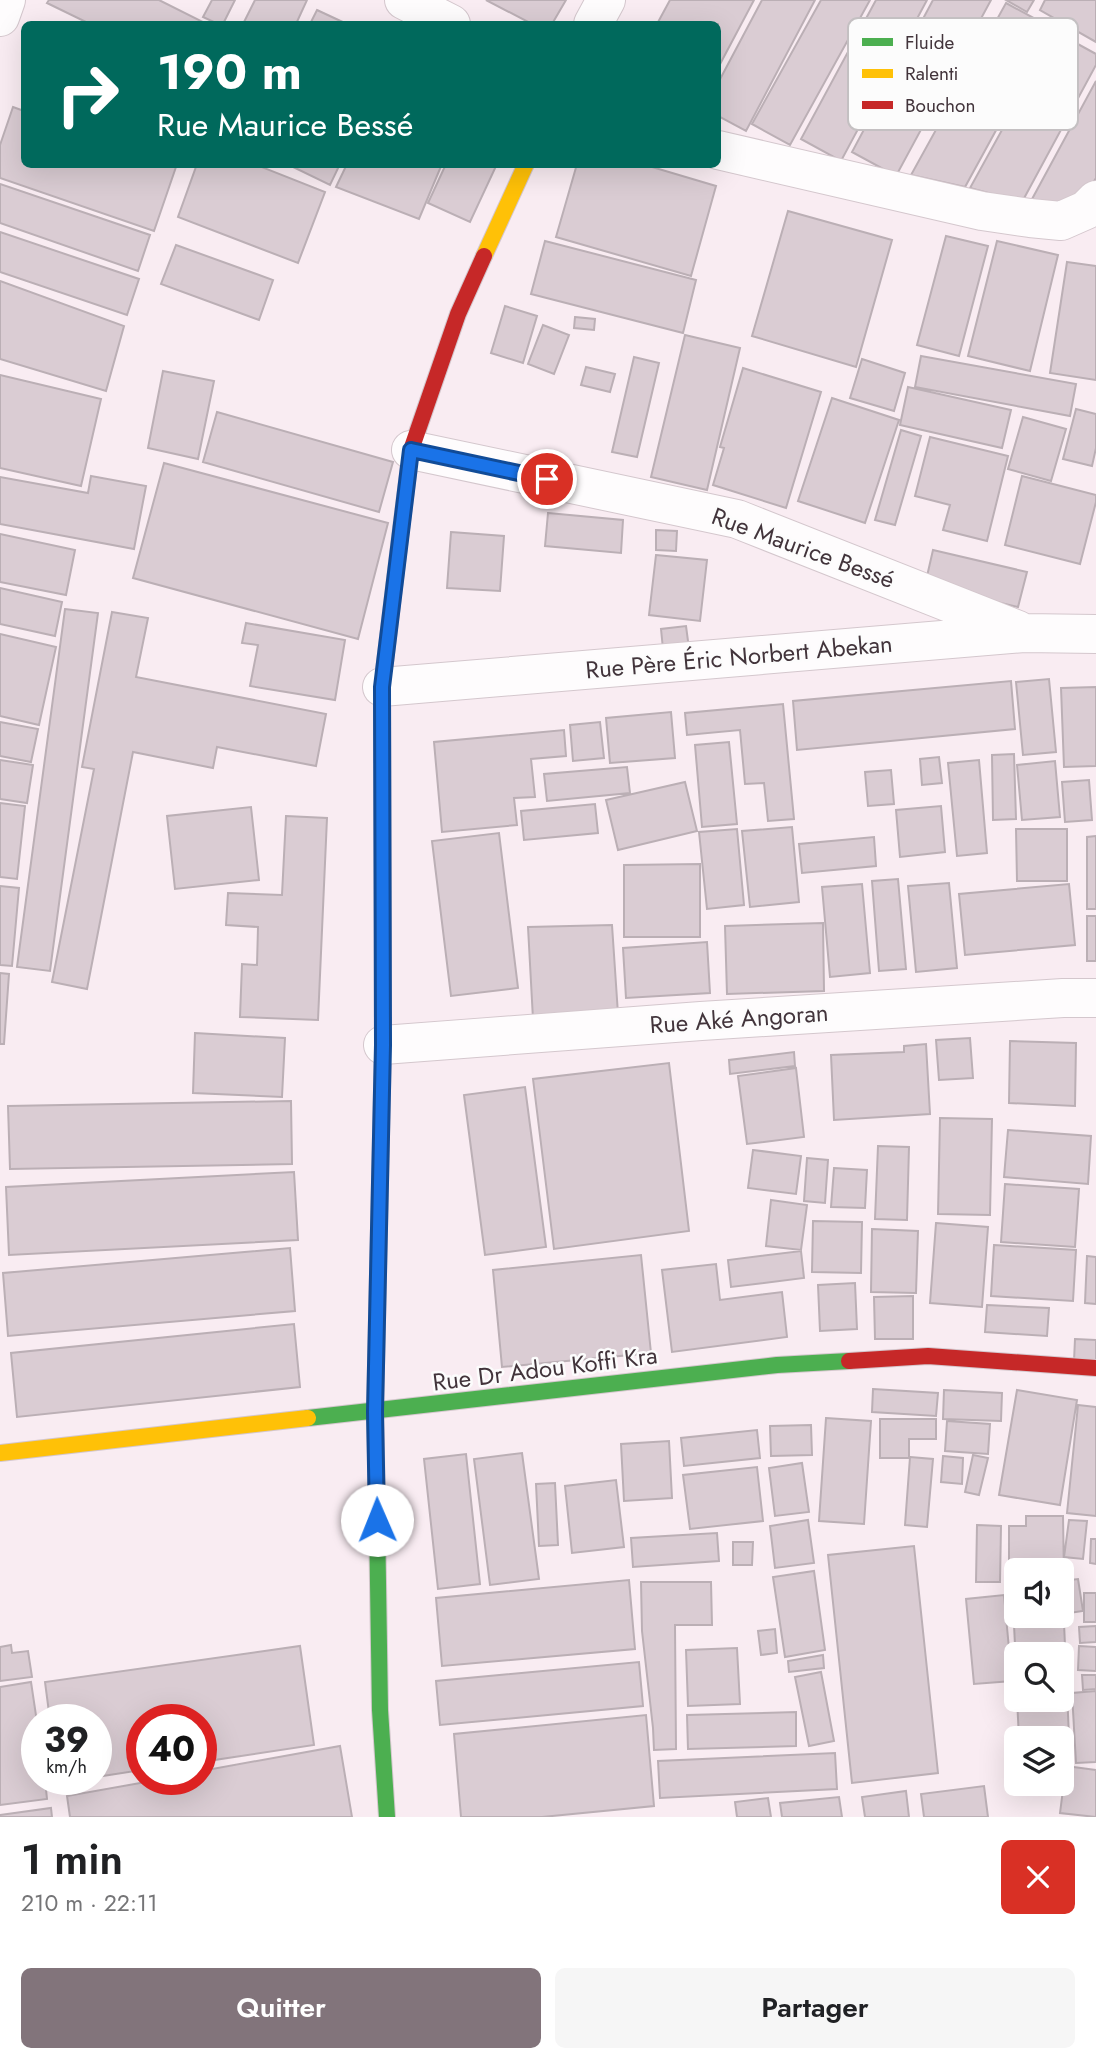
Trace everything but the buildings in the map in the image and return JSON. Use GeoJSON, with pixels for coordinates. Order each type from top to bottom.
{"type":"FeatureCollection","features":[{"type":"Feature","properties":{"kind":"street"},"geometry":{"type":"LineString","coordinates":[[0,17],[6,0]]}},
{"type":"Feature","properties":{"kind":"street"},"geometry":{"type":"LineString","coordinates":[[404,0],[445,21]]}},
{"type":"Feature","properties":{"kind":"street"},"geometry":{"type":"LineString","coordinates":[[595,21],[606,0]]}},
{"type":"Feature","properties":{"kind":"street"},"geometry":{"type":"LineString","coordinates":[[721,151],[982,211],[1030,218],[1061,221],[1086,210],[1096,200]]}},
{"type":"Feature","properties":{"kind":"street"},"geometry":{"type":"LineString","coordinates":[[387,1817],[380,1710],[375,1412],[383,1045],[382,687],[411,450],[458,314],[524,168]]}},
{"type":"Feature","properties":{"kind":"street","name":"Rue Maurice Bessé"},"geometry":{"type":"LineString","coordinates":[[411,450],[737,519],[1024,633]]}},
{"type":"Feature","properties":{"kind":"street","name":"Rue Père Éric Norbert Abekan"},"geometry":{"type":"LineString","coordinates":[[382,687],[1024,633],[1096,634]]}},
{"type":"Feature","properties":{"kind":"street","name":"Rue Aké Angoran"},"geometry":{"type":"LineString","coordinates":[[383,1045],[743,1019],[1096,998]]}},
{"type":"Feature","properties":{"kind":"street","name":"Rue Dr Adou Koffi Kra"},"geometry":{"type":"LineString","coordinates":[[0,1453],[777,1365],[928,1356],[1096,1368]]}},
{"type":"Feature","properties":{"kind":"traffic: fast"},"geometry":{"type":"LineString","coordinates":[[383,926],[382,687],[401,529]]}},
{"type":"Feature","properties":{"kind":"traffic: fast"},"geometry":{"type":"LineString","coordinates":[[308,1418],[777,1365],[849,1361]]}},
{"type":"Feature","properties":{"kind":"traffic: fast"},"geometry":{"type":"LineString","coordinates":[[376,1455],[380,1710],[387,1817]]}},
{"type":"Feature","properties":{"kind":"traffic: slow"},"geometry":{"type":"LineString","coordinates":[[484,256],[524,168]]}},
{"type":"Feature","properties":{"kind":"traffic: slow"},"geometry":{"type":"LineString","coordinates":[[376,1455],[383,926]]}},
{"type":"Feature","properties":{"kind":"traffic: slow"},"geometry":{"type":"LineString","coordinates":[[0,1453],[308,1418]]}},
{"type":"Feature","properties":{"kind":"traffic: jam"},"geometry":{"type":"LineString","coordinates":[[401,529],[411,450],[458,314],[484,256]]}},
{"type":"Feature","properties":{"kind":"traffic: jam"},"geometry":{"type":"LineString","coordinates":[[849,1361],[928,1356],[1096,1368]]}},
{"type":"Feature","properties":{"kind":"route"},"geometry":{"type":"LineString","coordinates":[[377,1520],[375,1412],[383,1045],[382,687],[411,450],[547,479]]}}]}
